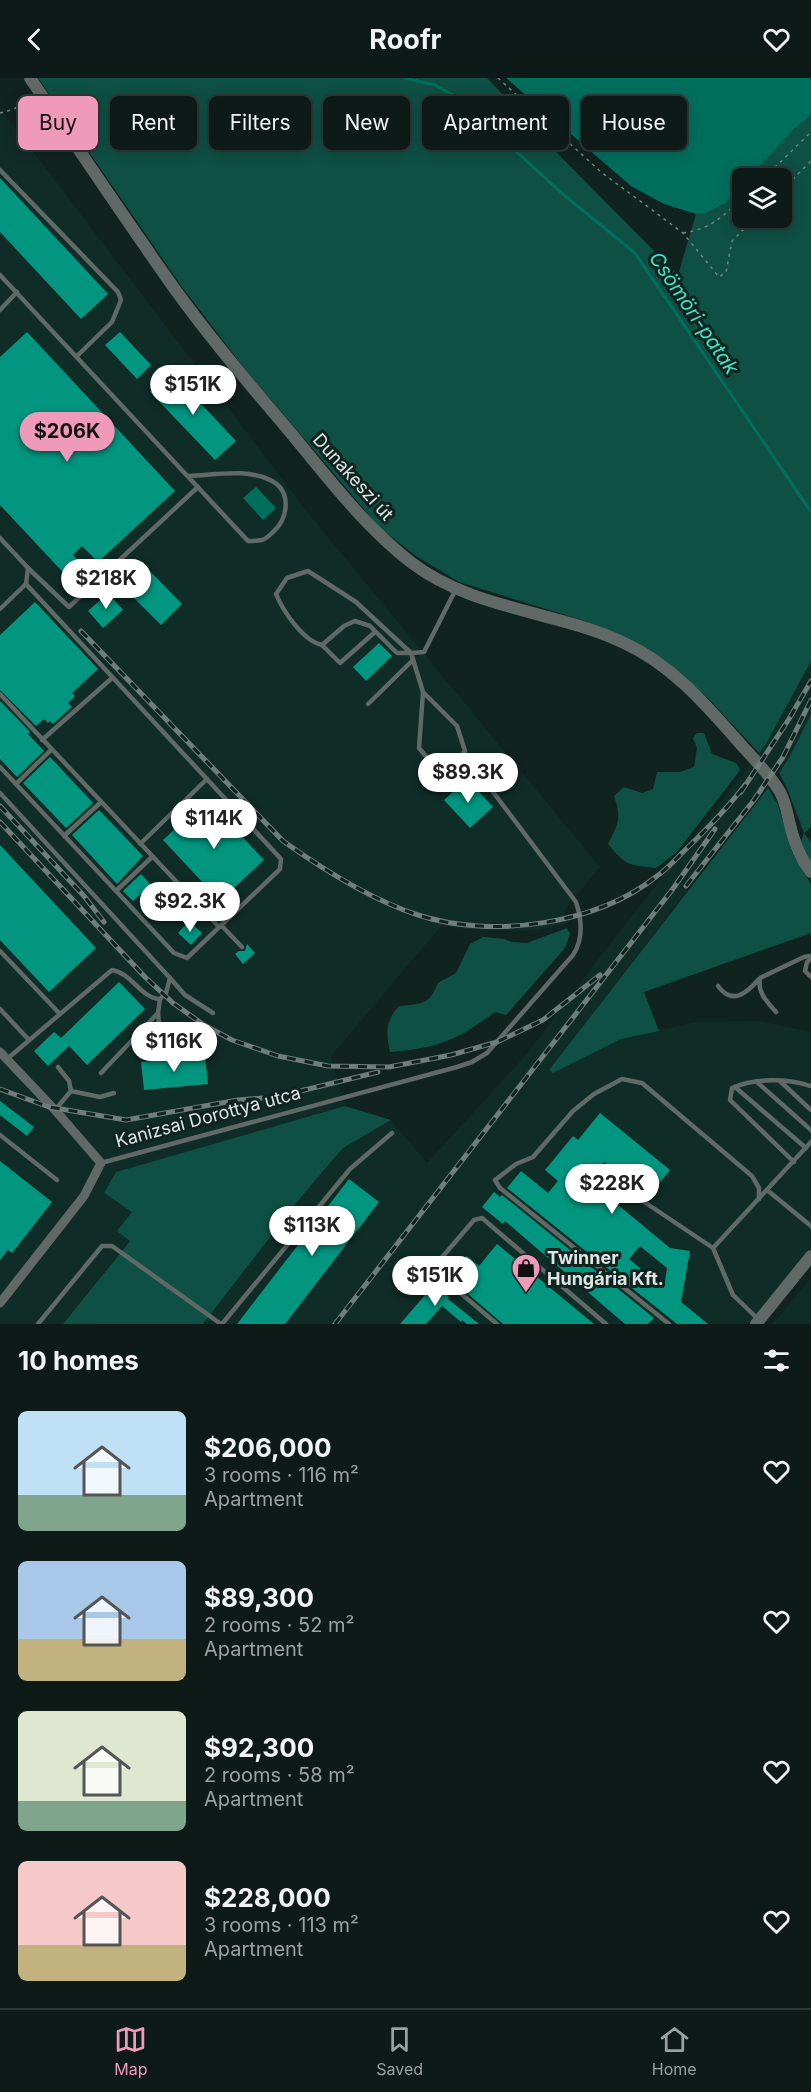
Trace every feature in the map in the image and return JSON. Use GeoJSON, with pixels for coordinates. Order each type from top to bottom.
{"type":"FeatureCollection","features":[{"type":"Feature","properties":{"kind":"street","name":"Dunakeszi út"},"geometry":{"type":"LineString","coordinates":[[29,84],[176,290],[239,372],[346,500],[379,534],[414,564],[456,589],[585,627],[625,643],[667,669],[699,697],[781,793],[798,851],[802,861],[811,872]]}},
{"type":"Feature","properties":{"kind":"street"},"geometry":{"type":"LineString","coordinates":[[3,1056],[55,1110],[101,1163]]}},
{"type":"Feature","properties":{"kind":"street","name":"Kanizsai Dorottya utca"},"geometry":{"type":"LineString","coordinates":[[0,1303],[84,1196],[101,1163]]}},
{"type":"Feature","properties":{"kind":"street"},"geometry":{"type":"LineString","coordinates":[[758,1322],[811,1256]]}},
{"type":"Feature","properties":{"kind":"lane"},"geometry":{"type":"LineString","coordinates":[[0,170],[118,292],[121,300],[112,322],[77,356]]}},
{"type":"Feature","properties":{"kind":"lane"},"geometry":{"type":"LineString","coordinates":[[0,275],[249,541],[264,540],[282,524],[287,507],[282,492],[274,482],[260,476],[239,474],[189,476]]}},
{"type":"Feature","properties":{"kind":"lane"},"geometry":{"type":"LineString","coordinates":[[0,310],[17,292]]}},
{"type":"Feature","properties":{"kind":"lane"},"geometry":{"type":"LineString","coordinates":[[0,538],[69,607],[198,487]]}},
{"type":"Feature","properties":{"kind":"lane"},"geometry":{"type":"LineString","coordinates":[[0,609],[26,584],[28,568]]}},
{"type":"Feature","properties":{"kind":"lane"},"geometry":{"type":"LineString","coordinates":[[375,632],[340,663],[322,645],[313,643],[283,611],[276,594],[287,579],[308,571],[356,602],[411,653],[423,692],[419,748],[433,765],[450,770],[465,751],[457,726],[423,692]]}},
{"type":"Feature","properties":{"kind":"lane"},"geometry":{"type":"LineString","coordinates":[[0,767],[174,953],[188,958],[280,868],[281,859],[26,584]]}},
{"type":"Feature","properties":{"kind":"lane"},"geometry":{"type":"LineString","coordinates":[[322,645],[344,626],[355,621],[370,626],[397,653],[424,652],[456,589]]}},
{"type":"Feature","properties":{"kind":"lane"},"geometry":{"type":"LineString","coordinates":[[368,704],[413,660]]}},
{"type":"Feature","properties":{"kind":"lane"},"geometry":{"type":"LineString","coordinates":[[42,740],[112,678]]}},
{"type":"Feature","properties":{"kind":"lane"},"geometry":{"type":"LineString","coordinates":[[0,694],[152,857],[242,946]]}},
{"type":"Feature","properties":{"kind":"lane"},"geometry":{"type":"LineString","coordinates":[[16,784],[51,750]]}},
{"type":"Feature","properties":{"kind":"lane"},"geometry":{"type":"LineString","coordinates":[[140,844],[207,779]]}},
{"type":"Feature","properties":{"kind":"lane","name":"Kanizsai Dorottya utca"},"geometry":{"type":"LineString","coordinates":[[101,1163],[472,1062],[487,1053],[573,955],[580,937],[580,915],[576,902],[490,788]]}},
{"type":"Feature","properties":{"kind":"lane"},"geometry":{"type":"LineString","coordinates":[[0,793],[185,994],[213,1013]]}},
{"type":"Feature","properties":{"kind":"lane"},"geometry":{"type":"LineString","coordinates":[[64,836],[100,802]]}},
{"type":"Feature","properties":{"kind":"lane"},"geometry":{"type":"LineString","coordinates":[[116,891],[152,857]]}},
{"type":"Feature","properties":{"kind":"lane"},"geometry":{"type":"LineString","coordinates":[[0,951],[59,1013]]}},
{"type":"Feature","properties":{"kind":"lane"},"geometry":{"type":"LineString","coordinates":[[718,986],[723,993],[731,996],[741,995],[760,978],[804,957],[811,958]]}},
{"type":"Feature","properties":{"kind":"lane"},"geometry":{"type":"LineString","coordinates":[[811,958],[807,962],[805,971],[811,977]]}},
{"type":"Feature","properties":{"kind":"lane"},"geometry":{"type":"LineString","coordinates":[[3,1056],[29,1040],[111,970],[121,971],[151,999],[160,999]]}},
{"type":"Feature","properties":{"kind":"lane"},"geometry":{"type":"LineString","coordinates":[[170,978],[166,993],[160,999],[158,1013],[161,1044],[193,1041]]}},
{"type":"Feature","properties":{"kind":"lane"},"geometry":{"type":"LineString","coordinates":[[760,978],[758,986],[776,1012]]}},
{"type":"Feature","properties":{"kind":"lane"},"geometry":{"type":"LineString","coordinates":[[0,1009],[29,1040]]}},
{"type":"Feature","properties":{"kind":"lane"},"geometry":{"type":"LineString","coordinates":[[101,1073],[158,1013]]}},
{"type":"Feature","properties":{"kind":"lane"},"geometry":{"type":"LineString","coordinates":[[58,1067],[69,1081],[71,1091]]}},
{"type":"Feature","properties":{"kind":"lane"},"geometry":{"type":"LineString","coordinates":[[669,1324],[500,1188],[495,1180],[516,1164],[533,1157],[573,1111],[594,1094],[622,1079],[642,1083],[752,1176],[759,1188],[759,1199]]}},
{"type":"Feature","properties":{"kind":"lane"},"geometry":{"type":"LineString","coordinates":[[794,1162],[730,1100],[732,1088],[745,1082],[796,1081],[811,1086]]}},
{"type":"Feature","properties":{"kind":"lane"},"geometry":{"type":"LineString","coordinates":[[756,1082],[811,1130]]}},
{"type":"Feature","properties":{"kind":"lane"},"geometry":{"type":"LineString","coordinates":[[781,1082],[811,1110]]}},
{"type":"Feature","properties":{"kind":"lane"},"geometry":{"type":"LineString","coordinates":[[735,1087],[806,1148]]}},
{"type":"Feature","properties":{"kind":"lane"},"geometry":{"type":"LineString","coordinates":[[55,1110],[71,1091]]}},
{"type":"Feature","properties":{"kind":"lane"},"geometry":{"type":"LineString","coordinates":[[71,1091],[100,1097],[114,1093]]}},
{"type":"Feature","properties":{"kind":"lane"},"geometry":{"type":"LineString","coordinates":[[38,1324],[102,1246],[112,1246],[222,1324],[350,1169],[392,1133]]}},
{"type":"Feature","properties":{"kind":"lane"},"geometry":{"type":"LineString","coordinates":[[0,1135],[57,1180]]}},
{"type":"Feature","properties":{"kind":"lane"},"geometry":{"type":"LineString","coordinates":[[713,1248],[811,1142]]}},
{"type":"Feature","properties":{"kind":"lane"},"geometry":{"type":"LineString","coordinates":[[610,1179],[713,1248],[733,1294],[758,1322]]}},
{"type":"Feature","properties":{"kind":"lane"},"geometry":{"type":"LineString","coordinates":[[767,1190],[811,1226]]}},
{"type":"Feature","properties":{"kind":"lane"},"geometry":{"type":"LineString","coordinates":[[497,1324],[432,1269],[474,1220],[482,1218],[606,1324]]}},
{"type":"Feature","properties":{"kind":"path"},"geometry":{"type":"LineString","coordinates":[[498,78],[601,172],[682,233],[719,277],[726,272],[732,241],[745,228]]}},
{"type":"Feature","properties":{"kind":"path"},"geometry":{"type":"LineString","coordinates":[[0,113],[22,105],[27,99],[29,84]]}},
{"type":"Feature","properties":{"kind":"path"},"geometry":{"type":"LineString","coordinates":[[774,168],[811,132]]}},
{"type":"Feature","properties":{"kind":"path"},"geometry":{"type":"LineString","coordinates":[[792,180],[811,161]]}},
{"type":"Feature","properties":{"kind":"path"},"geometry":{"type":"LineString","coordinates":[[682,233],[697,231],[717,222],[732,208]]}},
{"type":"Feature","properties":{"kind":"shaded area"},"geometry":{"type":"Polygon","coordinates":[[[38,78],[487,78],[504,96],[422,96],[422,150],[555,150],[678,275],[696,214],[722,205],[732,196],[732,228],[792,228],[792,168],[758,168],[793,130],[811,115],[811,661],[759,753],[708,698],[670,665],[626,639],[585,621],[459,582],[416,556],[380,528],[245,369],[182,287],[88,150],[98,150],[98,96],[50,96],[38,78]]]}},
{"type":"Feature","properties":{"kind":"shaded area"},"geometry":{"type":"Polygon","coordinates":[[[506,78],[811,78],[811,115],[793,130],[758,168],[732,168],[732,197],[726,203],[706,213],[696,214],[664,204],[631,186],[589,150],[687,150],[687,96],[581,96],[581,143],[569,132],[569,96],[527,96],[506,78]]]}},
{"type":"Feature","properties":{"kind":"shaded area"},"geometry":{"type":"Polygon","coordinates":[[[0,108],[18,132],[18,150],[32,150],[308,513],[600,867],[564,911],[568,923],[538,930],[520,931],[464,929],[442,925],[331,1056],[345,1106],[116,1172],[132,1212],[130,1240],[63,1324],[0,1324],[0,108]]]}},
{"type":"Feature","properties":{"kind":"shaded area"},"geometry":{"type":"Polygon","coordinates":[[[256,487],[276,508],[263,520],[243,498],[256,487]]]}},
{"type":"Feature","properties":{"kind":"shaded area"},"geometry":{"type":"Polygon","coordinates":[[[811,661],[811,714],[789,758],[549,1070],[553,1072],[621,1039],[695,1022],[760,1021],[811,1032],[811,1248],[749,1324],[203,1324],[301,1197],[343,1148],[391,1120],[427,1163],[527,1054],[766,744],[811,661]]]}},
{"type":"Feature","properties":{"kind":"shaded area"},"geometry":{"type":"Polygon","coordinates":[[[811,714],[811,827],[804,833],[779,773],[811,714]]]}},
{"type":"Feature","properties":{"kind":"shaded area"},"geometry":{"type":"Polygon","coordinates":[[[697,733],[704,733],[712,754],[736,763],[740,769],[738,773],[676,853],[656,868],[629,863],[619,857],[608,844],[618,821],[614,796],[624,787],[642,793],[653,789],[657,772],[680,772],[694,767],[697,748],[693,738],[697,733]]]}},
{"type":"Feature","properties":{"kind":"shaded area"},"geometry":{"type":"Polygon","coordinates":[[[768,788],[778,805],[792,852],[811,884],[811,933],[644,992],[659,1031],[621,1039],[553,1073],[549,1070],[768,788]]]}},
{"type":"Feature","properties":{"kind":"shaded area"},"geometry":{"type":"Polygon","coordinates":[[[804,833],[811,842],[811,865],[801,841],[804,833]]]}},
{"type":"Feature","properties":{"kind":"shaded area"},"geometry":{"type":"Polygon","coordinates":[[[567,928],[570,934],[565,948],[506,1015],[495,1012],[469,1030],[434,1045],[390,1052],[388,1028],[394,1012],[399,1006],[418,1004],[428,999],[438,983],[456,973],[470,944],[483,937],[527,943],[567,928]]]}},
{"type":"Feature","properties":{"kind":"shaded area"},"geometry":{"type":"Polygon","coordinates":[[[345,1106],[391,1120],[343,1148],[301,1197],[203,1324],[63,1324],[130,1241],[117,1231],[132,1212],[104,1193],[116,1172],[345,1106]]]}},
{"type":"Feature","properties":{"kind":"shaded area"},"geometry":{"type":"Polygon","coordinates":[[[811,1278],[811,1324],[773,1324],[811,1278]]]}},
{"type":"Feature","properties":{"kind":"building"},"geometry":{"type":"Polygon","coordinates":[[[0,178],[108,294],[81,319],[0,232],[0,178]]]}},
{"type":"Feature","properties":{"kind":"building"},"geometry":{"type":"Polygon","coordinates":[[[27,332],[175,491],[98,562],[82,546],[73,555],[88,571],[74,584],[0,505],[0,357],[27,332]]]}},
{"type":"Feature","properties":{"kind":"building"},"geometry":{"type":"Polygon","coordinates":[[[120,332],[151,365],[137,379],[105,345],[120,332]]]}},
{"type":"Feature","properties":{"kind":"building"},"geometry":{"type":"Polygon","coordinates":[[[171,372],[236,441],[215,460],[150,392],[171,372]]]}},
{"type":"Feature","properties":{"kind":"building"},"geometry":{"type":"Polygon","coordinates":[[[143,564],[182,604],[161,625],[121,585],[143,564]]]}},
{"type":"Feature","properties":{"kind":"building"},"geometry":{"type":"Polygon","coordinates":[[[108,593],[123,610],[103,628],[88,611],[108,593]]]}},
{"type":"Feature","properties":{"kind":"building"},"geometry":{"type":"Polygon","coordinates":[[[35,602],[98,669],[72,693],[75,696],[68,703],[72,707],[53,724],[44,719],[36,726],[0,690],[0,635],[35,602]]]}},
{"type":"Feature","properties":{"kind":"building"},"geometry":{"type":"Polygon","coordinates":[[[379,643],[392,656],[366,681],[353,667],[379,643]]]}},
{"type":"Feature","properties":{"kind":"building"},"geometry":{"type":"Polygon","coordinates":[[[0,701],[30,732],[28,734],[44,751],[17,777],[0,759],[0,701]]]}},
{"type":"Feature","properties":{"kind":"building"},"geometry":{"type":"Polygon","coordinates":[[[50,757],[93,803],[66,828],[23,783],[50,757]]]}},
{"type":"Feature","properties":{"kind":"building"},"geometry":{"type":"Polygon","coordinates":[[[467,779],[493,807],[470,828],[444,800],[467,779]]]}},
{"type":"Feature","properties":{"kind":"building"},"geometry":{"type":"Polygon","coordinates":[[[207,799],[264,860],[220,901],[163,840],[207,799]]]}},
{"type":"Feature","properties":{"kind":"building"},"geometry":{"type":"Polygon","coordinates":[[[99,810],[143,856],[117,884],[72,835],[99,810]]]}},
{"type":"Feature","properties":{"kind":"building"},"geometry":{"type":"Polygon","coordinates":[[[0,845],[96,948],[49,992],[0,940],[0,845]]]}},
{"type":"Feature","properties":{"kind":"building"},"geometry":{"type":"Polygon","coordinates":[[[141,874],[151,885],[133,901],[123,891],[141,874]]]}},
{"type":"Feature","properties":{"kind":"building"},"geometry":{"type":"Polygon","coordinates":[[[189,921],[202,933],[191,945],[178,933],[189,921]]]}},
{"type":"Feature","properties":{"kind":"building"},"geometry":{"type":"Polygon","coordinates":[[[247,944],[255,953],[243,964],[235,954],[245,951],[247,944]]]}},
{"type":"Feature","properties":{"kind":"building"},"geometry":{"type":"Polygon","coordinates":[[[119,982],[145,1009],[87,1065],[69,1046],[48,1066],[34,1051],[54,1032],[61,1038],[119,982]]]}},
{"type":"Feature","properties":{"kind":"building"},"geometry":{"type":"Polygon","coordinates":[[[205,1056],[208,1084],[144,1090],[141,1062],[205,1056]]]}},
{"type":"Feature","properties":{"kind":"building"},"geometry":{"type":"Polygon","coordinates":[[[0,1101],[34,1127],[27,1136],[0,1115],[0,1101]]]}},
{"type":"Feature","properties":{"kind":"building"},"geometry":{"type":"Polygon","coordinates":[[[600,1113],[670,1170],[648,1197],[604,1162],[589,1181],[670,1248],[690,1251],[681,1302],[708,1324],[677,1324],[507,1188],[521,1171],[548,1193],[558,1181],[545,1170],[573,1136],[578,1140],[600,1113]],[[640,1246],[629,1259],[664,1288],[667,1268],[640,1246]]]}},
{"type":"Feature","properties":{"kind":"building"},"geometry":{"type":"Polygon","coordinates":[[[0,1161],[52,1202],[12,1253],[8,1250],[0,1260],[0,1161]]]}},
{"type":"Feature","properties":{"kind":"building"},"geometry":{"type":"Polygon","coordinates":[[[349,1179],[379,1202],[285,1324],[237,1324],[349,1179]]]}},
{"type":"Feature","properties":{"kind":"building"},"geometry":{"type":"Polygon","coordinates":[[[494,1192],[500,1197],[502,1195],[654,1318],[648,1324],[625,1324],[505,1221],[503,1224],[482,1207],[494,1192]]]}},
{"type":"Feature","properties":{"kind":"building"},"geometry":{"type":"Polygon","coordinates":[[[497,1244],[594,1324],[503,1324],[439,1269],[447,1259],[458,1267],[467,1256],[479,1266],[497,1244]]]}},
{"type":"Feature","properties":{"kind":"building"},"geometry":{"type":"Polygon","coordinates":[[[438,1280],[447,1287],[443,1292],[449,1297],[448,1299],[479,1324],[467,1324],[462,1320],[461,1322],[442,1306],[426,1324],[400,1324],[438,1280]]]}},
{"type":"Feature","properties":{"kind":"waterway","name":"Csömöri-patak"},"geometry":{"type":"LineString","coordinates":[[405,78],[435,85],[455,96],[565,196],[635,253],[811,512]]}},
{"type":"Feature","properties":{"kind":"railway"},"geometry":{"type":"LineString","coordinates":[[81,631],[283,841],[366,893],[401,909],[447,922],[478,926],[542,923],[604,906],[632,893],[664,870],[716,819],[745,785]]}},
{"type":"Feature","properties":{"kind":"railway"},"geometry":{"type":"LineString","coordinates":[[741,792],[811,681]]}},
{"type":"Feature","properties":{"kind":"railway"},"geometry":{"type":"LineString","coordinates":[[686,886],[754,800],[783,757],[811,700]]}},
{"type":"Feature","properties":{"kind":"railway"},"geometry":{"type":"LineString","coordinates":[[0,806],[84,896],[104,922]]}},
{"type":"Feature","properties":{"kind":"railway"},"geometry":{"type":"LineString","coordinates":[[0,822],[145,977],[173,1003],[204,1025],[232,1040],[278,1056],[328,1066],[389,1067],[451,1055],[497,1042],[543,1020],[600,975]]}},
{"type":"Feature","properties":{"kind":"railway"},"geometry":{"type":"LineString","coordinates":[[335,1324],[672,890],[715,829]]}},
{"type":"Feature","properties":{"kind":"railway"},"geometry":{"type":"LineString","coordinates":[[0,1089],[49,1107],[126,1120],[238,1100],[276,1097],[378,1072]]}},
{"type":"Feature","properties":{"kind":"place","name":"Twinner Hungária Kft."},"geometry":{"type":"Point","coordinates":[526,1294]}}]}
